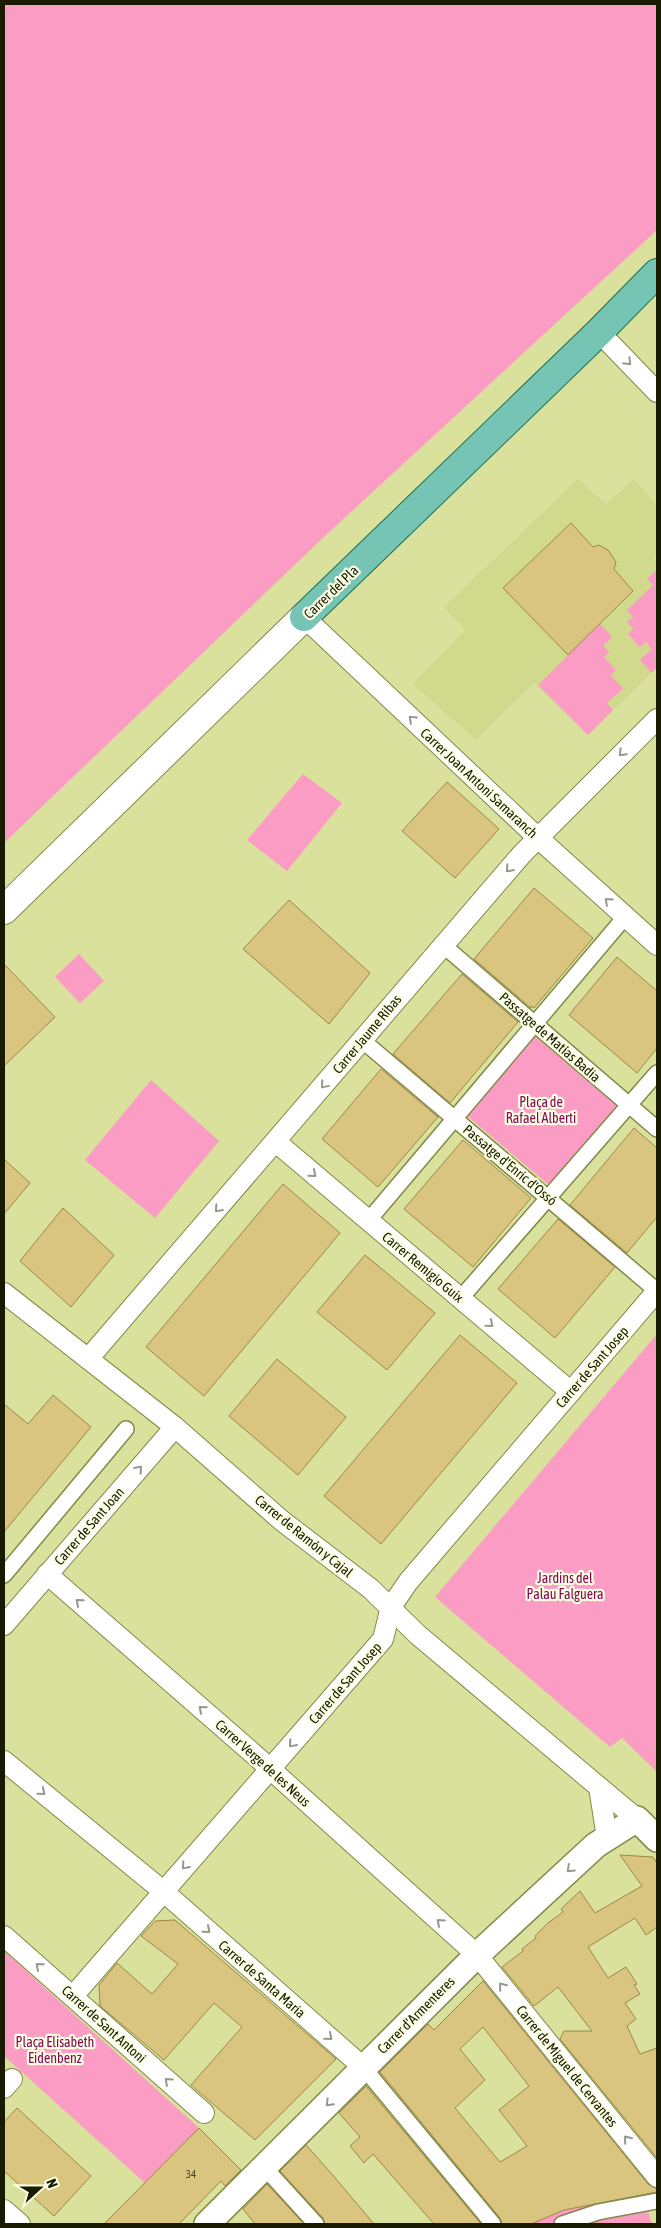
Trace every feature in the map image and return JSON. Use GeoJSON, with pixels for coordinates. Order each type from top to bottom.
{"type":"FeatureCollection","features":[{"type":"Feature","properties":{"kind":"main road","name":"Carrer del Pla"},"geometry":{"type":"LineString","coordinates":[[4,910],[599,332],[657,273]]}},
{"type":"Feature","properties":{"kind":"street"},"geometry":{"type":"LineString","coordinates":[[599,332],[657,392]]}},
{"type":"Feature","properties":{"kind":"street","name":"Carrer Joan Antoni Samaranch"},"geometry":{"type":"LineString","coordinates":[[304,617],[537,837],[657,945]]}},
{"type":"Feature","properties":{"kind":"street","name":"Carrer Jaume Ribas"},"geometry":{"type":"LineString","coordinates":[[88,1359],[537,837],[657,719]]}},
{"type":"Feature","properties":{"kind":"street"},"geometry":{"type":"LineString","coordinates":[[368,1221],[453,1118],[536,1024],[625,916]]}},
{"type":"Feature","properties":{"kind":"street","name":"Passatge de Matías Badia"},"geometry":{"type":"LineString","coordinates":[[443,944],[657,1129]]}},
{"type":"Feature","properties":{"kind":"street","name":"Passatge d'Enric d'Ossó"},"geometry":{"type":"LineString","coordinates":[[362,1040],[657,1291]]}},
{"type":"Feature","properties":{"kind":"street"},"geometry":{"type":"LineString","coordinates":[[460,1299],[657,1073]]}},
{"type":"Feature","properties":{"kind":"street","name":"Carrer Remigio Guix"},"geometry":{"type":"LineString","coordinates":[[276,1142],[571,1392]]}},
{"type":"Feature","properties":{"kind":"street","name":"Carrer de Sant Josep"},"geometry":{"type":"LineString","coordinates":[[73,1996],[383,1639],[391,1607],[408,1582],[482,1498],[657,1291]]}},
{"type":"Feature","properties":{"kind":"street","name":"Carrer de Ramón y Cajal"},"geometry":{"type":"LineString","coordinates":[[4,1293],[175,1427],[281,1520],[371,1589],[418,1635],[637,1819],[657,1839]]}},
{"type":"Feature","properties":{"kind":"street","name":"Carrer de Sant Joan"},"geometry":{"type":"LineString","coordinates":[[4,1625],[175,1427]]}},
{"type":"Feature","properties":{"kind":"street"},"geometry":{"type":"LineString","coordinates":[[4,1575],[126,1429]]}},
{"type":"Feature","properties":{"kind":"street","name":"Carrer Verge de les Neus"},"geometry":{"type":"LineString","coordinates":[[48,1574],[270,1769],[477,1955]]}},
{"type":"Feature","properties":{"kind":"street","name":"Carrer de Santa Maria"},"geometry":{"type":"LineString","coordinates":[[4,1761],[163,1891],[364,2068],[493,2224]]}},
{"type":"Feature","properties":{"kind":"street"},"geometry":{"type":"LineString","coordinates":[[598,1787],[607,1838]]}},
{"type":"Feature","properties":{"kind":"street","name":"Carrer d'Armenteres"},"geometry":{"type":"LineString","coordinates":[[207,2224],[477,1955],[596,1845],[637,1819]]}},
{"type":"Feature","properties":{"kind":"street","name":"Carrer de Sant Antoni"},"geometry":{"type":"LineString","coordinates":[[4,1936],[204,2113]]}},
{"type":"Feature","properties":{"kind":"street","name":"Carrer de Miguel de Cervantes"},"geometry":{"type":"LineString","coordinates":[[477,1955],[657,2177]]}},
{"type":"Feature","properties":{"kind":"street"},"geometry":{"type":"LineString","coordinates":[[265,2168],[316,2224]]}},
{"type":"Feature","properties":{"kind":"street"},"geometry":{"type":"LineString","coordinates":[[562,2224],[598,2212],[657,2201]]}},
{"type":"Feature","properties":{"kind":"street"},"geometry":{"type":"LineString","coordinates":[[4,2210],[20,2224]]}},
{"type":"Feature","properties":{"kind":"shaded area"},"geometry":{"type":"Polygon","coordinates":[[[578,479],[606,504],[634,479],[657,505],[657,553],[653,558],[657,561],[657,667],[588,735],[534,683],[476,740],[413,684],[465,630],[444,607],[578,479]]]}},
{"type":"Feature","properties":{"kind":"green space"},"geometry":{"type":"Polygon","coordinates":[[[4,4],[657,4],[657,230],[326,535],[4,843],[4,4]]]}},
{"type":"Feature","properties":{"kind":"green space"},"geometry":{"type":"Polygon","coordinates":[[[657,570],[657,667],[652,673],[640,660],[652,649],[646,642],[640,647],[628,634],[633,629],[627,622],[633,617],[627,610],[653,585],[647,579],[657,570]]]}},
{"type":"Feature","properties":{"kind":"green space"},"geometry":{"type":"Polygon","coordinates":[[[600,624],[612,637],[603,646],[609,652],[604,657],[616,670],[611,675],[623,689],[607,703],[613,710],[588,735],[538,685],[600,624]]]}},
{"type":"Feature","properties":{"kind":"green space"},"geometry":{"type":"Polygon","coordinates":[[[303,774],[342,803],[287,871],[247,840],[303,774]]]}},
{"type":"Feature","properties":{"kind":"green space"},"geometry":{"type":"Polygon","coordinates":[[[79,954],[104,981],[80,1003],[55,977],[79,954]]]}},
{"type":"Feature","properties":{"kind":"green space","name":"Plaça de Rafael Alberti"},"geometry":{"type":"Polygon","coordinates":[[[535,1036],[617,1106],[549,1185],[466,1115],[535,1036]]]}},
{"type":"Feature","properties":{"kind":"green space"},"geometry":{"type":"Polygon","coordinates":[[[151,1080],[219,1141],[155,1218],[85,1160],[151,1080]]]}},
{"type":"Feature","properties":{"kind":"green space","name":"Jardins del Palau Falguera"},"geometry":{"type":"Polygon","coordinates":[[[657,1334],[657,1772],[622,1738],[610,1747],[435,1597],[657,1334]]]}},
{"type":"Feature","properties":{"kind":"green space","name":"Plaça Elisabeth Eidenbenz"},"geometry":{"type":"Polygon","coordinates":[[[4,1951],[199,2128],[145,2183],[4,2056],[4,1951]]]}},
{"type":"Feature","properties":{"kind":"green space"},"geometry":{"type":"Polygon","coordinates":[[[643,2195],[652,2224],[531,2224],[566,2209],[643,2195]]]}},
{"type":"Feature","properties":{"kind":"building"},"geometry":{"type":"Polygon","coordinates":[[[571,523],[593,547],[599,545],[608,550],[616,562],[614,569],[633,591],[568,655],[503,588],[571,523]]]}},
{"type":"Feature","properties":{"kind":"building"},"geometry":{"type":"Polygon","coordinates":[[[447,782],[499,829],[455,878],[402,831],[447,782]]]}},
{"type":"Feature","properties":{"kind":"building"},"geometry":{"type":"Polygon","coordinates":[[[534,888],[593,938],[534,1008],[532,1006],[531,1008],[474,959],[534,888]]]}},
{"type":"Feature","properties":{"kind":"building"},"geometry":{"type":"Polygon","coordinates":[[[289,900],[370,973],[329,1024],[243,949],[289,900]]]}},
{"type":"Feature","properties":{"kind":"building"},"geometry":{"type":"Polygon","coordinates":[[[617,957],[657,991],[657,1048],[637,1073],[569,1015],[617,957]]]}},
{"type":"Feature","properties":{"kind":"building"},"geometry":{"type":"Polygon","coordinates":[[[4,964],[55,1017],[4,1066],[4,964]]]}},
{"type":"Feature","properties":{"kind":"building"},"geometry":{"type":"Polygon","coordinates":[[[462,974],[518,1022],[450,1103],[393,1054],[462,974]]]}},
{"type":"Feature","properties":{"kind":"building"},"geometry":{"type":"Polygon","coordinates":[[[381,1069],[438,1117],[378,1187],[322,1139],[381,1069]]]}},
{"type":"Feature","properties":{"kind":"building"},"geometry":{"type":"Polygon","coordinates":[[[634,1128],[657,1148],[657,1217],[627,1253],[570,1205],[634,1128]]]}},
{"type":"Feature","properties":{"kind":"building"},"geometry":{"type":"Polygon","coordinates":[[[463,1140],[531,1198],[473,1267],[404,1209],[463,1140]]]}},
{"type":"Feature","properties":{"kind":"building"},"geometry":{"type":"Polygon","coordinates":[[[4,1159],[30,1183],[4,1214],[4,1159]]]}},
{"type":"Feature","properties":{"kind":"building"},"geometry":{"type":"Polygon","coordinates":[[[283,1184],[340,1233],[204,1396],[146,1347],[283,1184]]]}},
{"type":"Feature","properties":{"kind":"building"},"geometry":{"type":"Polygon","coordinates":[[[63,1208],[114,1255],[71,1307],[20,1261],[63,1208]]]}},
{"type":"Feature","properties":{"kind":"building"},"geometry":{"type":"Polygon","coordinates":[[[558,1219],[615,1267],[555,1338],[498,1289],[558,1219]]]}},
{"type":"Feature","properties":{"kind":"building"},"geometry":{"type":"Polygon","coordinates":[[[365,1255],[435,1313],[387,1370],[317,1312],[365,1255]]]}},
{"type":"Feature","properties":{"kind":"building"},"geometry":{"type":"Polygon","coordinates":[[[460,1335],[517,1383],[381,1544],[324,1496],[460,1335]]]}},
{"type":"Feature","properties":{"kind":"building"},"geometry":{"type":"Polygon","coordinates":[[[277,1359],[346,1417],[298,1475],[229,1416],[277,1359]]]}},
{"type":"Feature","properties":{"kind":"building"},"geometry":{"type":"Polygon","coordinates":[[[53,1395],[91,1427],[4,1532],[4,1404],[28,1424],[53,1395]]]}},
{"type":"Feature","properties":{"kind":"building"},"geometry":{"type":"Polygon","coordinates":[[[620,1855],[653,1857],[657,1863],[657,1927],[646,1935],[635,1918],[588,1947],[608,1978],[626,1967],[637,1984],[634,1985],[640,1994],[625,2003],[636,2019],[627,2026],[640,2054],[657,2048],[657,2158],[560,2039],[564,2031],[592,2031],[558,1987],[534,2006],[502,1967],[523,1951],[522,1949],[536,1938],[535,1936],[548,1923],[563,1912],[561,1909],[580,1891],[595,1913],[642,1886],[620,1855]]]}},
{"type":"Feature","properties":{"kind":"building"},"geometry":{"type":"Polygon","coordinates":[[[175,1920],[336,2059],[255,2140],[191,2085],[242,2027],[214,2003],[164,2060],[100,2006],[99,1985],[117,1963],[152,1994],[178,1964],[141,1936],[155,1921],[175,1920]]]}},
{"type":"Feature","properties":{"kind":"building"},"geometry":{"type":"Polygon","coordinates":[[[483,1981],[648,2184],[657,2189],[657,2192],[564,2210],[531,2224],[502,2224],[500,2218],[380,2072],[428,2024],[434,2030],[483,1981]],[[483,2027],[460,2049],[485,2080],[455,2108],[500,2162],[527,2146],[499,2110],[529,2086],[483,2027]]]}},
{"type":"Feature","properties":{"kind":"building"},"geometry":{"type":"Polygon","coordinates":[[[366,2086],[481,2224],[434,2224],[373,2154],[364,2163],[350,2146],[360,2137],[339,2113],[366,2086]]]}},
{"type":"Feature","properties":{"kind":"building"},"geometry":{"type":"Polygon","coordinates":[[[17,2108],[91,2176],[54,2216],[4,2171],[4,2122],[17,2108]]]}},
{"type":"Feature","properties":{"kind":"building"},"geometry":{"type":"Polygon","coordinates":[[[199,2128],[241,2170],[225,2186],[221,2181],[179,2224],[104,2224],[199,2128]]]}},
{"type":"Feature","properties":{"kind":"building"},"geometry":{"type":"Polygon","coordinates":[[[306,2145],[374,2224],[325,2224],[323,2218],[280,2171],[306,2145]]]}},
{"type":"Feature","properties":{"kind":"building"},"geometry":{"type":"Polygon","coordinates":[[[267,2184],[304,2224],[255,2224],[243,2209],[267,2184]]]}}]}
